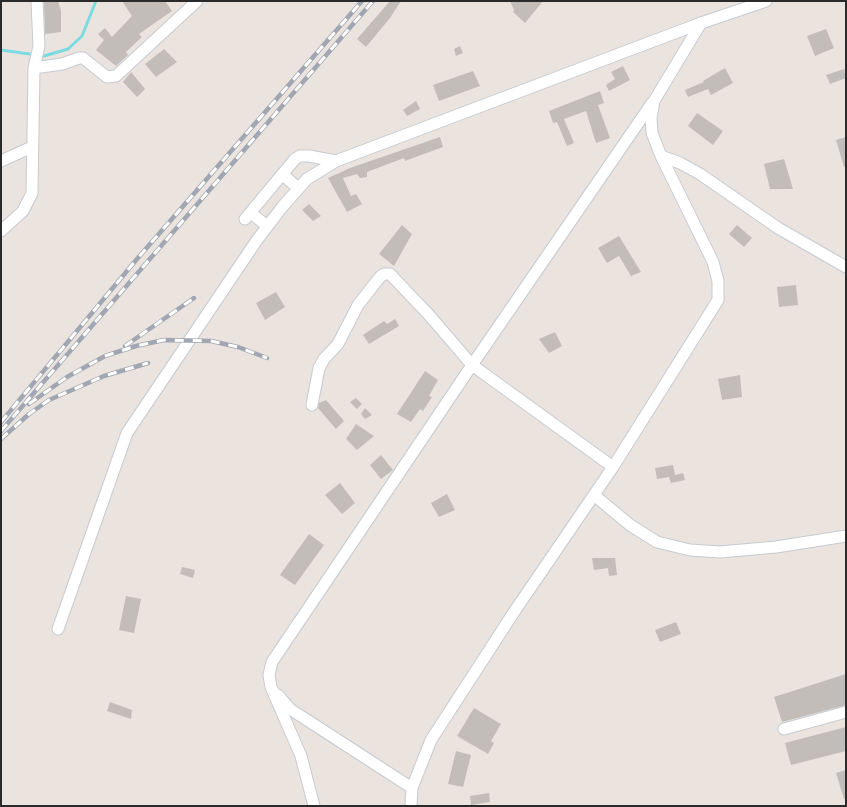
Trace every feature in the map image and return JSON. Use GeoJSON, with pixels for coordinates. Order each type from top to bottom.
{"type":"FeatureCollection","features":[{"type":"Feature","properties":{"kind":"street"},"geometry":{"type":"LineString","coordinates":[[1,231],[23,211],[32,193],[34,65],[39,46],[37,1]]}},
{"type":"Feature","properties":{"kind":"street"},"geometry":{"type":"LineString","coordinates":[[34,65],[62,64],[83,58],[107,77],[116,76],[197,1]]}},
{"type":"Feature","properties":{"kind":"street"},"geometry":{"type":"LineString","coordinates":[[58,629],[127,433],[267,226],[298,188],[319,170],[336,162],[701,23],[766,1]]}},
{"type":"Feature","properties":{"kind":"street"},"geometry":{"type":"LineString","coordinates":[[314,806],[301,756],[271,687],[269,675],[272,662],[472,365],[654,101],[701,23]]}},
{"type":"Feature","properties":{"kind":"street"},"geometry":{"type":"LineString","coordinates":[[411,806],[412,788],[431,740],[514,612],[613,467],[718,300],[718,282],[713,262],[661,156],[652,133],[651,118],[654,101]]}},
{"type":"Feature","properties":{"kind":"street"},"geometry":{"type":"LineString","coordinates":[[1,161],[32,148]]}},
{"type":"Feature","properties":{"kind":"street"},"geometry":{"type":"LineString","coordinates":[[267,226],[248,216],[295,159],[300,156],[309,156],[336,162]]}},
{"type":"Feature","properties":{"kind":"street"},"geometry":{"type":"LineString","coordinates":[[661,156],[680,163],[700,174],[778,228],[846,267]]}},
{"type":"Feature","properties":{"kind":"street"},"geometry":{"type":"LineString","coordinates":[[282,174],[298,188]]}},
{"type":"Feature","properties":{"kind":"street"},"geometry":{"type":"LineString","coordinates":[[312,405],[319,368],[324,359],[338,344],[358,305],[384,274],[390,274],[429,315],[472,365],[613,467]]}},
{"type":"Feature","properties":{"kind":"street"},"geometry":{"type":"LineString","coordinates":[[594,495],[630,526],[657,542],[690,550],[720,552],[776,547],[846,536]]}},
{"type":"Feature","properties":{"kind":"street"},"geometry":{"type":"LineString","coordinates":[[271,687],[290,709],[412,788]]}},
{"type":"Feature","properties":{"kind":"street"},"geometry":{"type":"LineString","coordinates":[[784,729],[846,712]]}},
{"type":"Feature","properties":{"kind":"building"},"geometry":{"type":"Polygon","coordinates":[[[44,1],[58,1],[61,11],[61,32],[45,34],[44,1]]]}},
{"type":"Feature","properties":{"kind":"building"},"geometry":{"type":"Polygon","coordinates":[[[122,1],[165,1],[172,11],[139,34],[142,37],[126,52],[128,55],[116,66],[96,50],[104,40],[98,34],[105,28],[112,37],[132,16],[122,1]]]}},
{"type":"Feature","properties":{"kind":"building"},"geometry":{"type":"Polygon","coordinates":[[[390,1],[401,1],[390,18],[366,47],[357,39],[390,1]]]}},
{"type":"Feature","properties":{"kind":"building"},"geometry":{"type":"Polygon","coordinates":[[[510,1],[543,1],[525,23],[513,12],[514,10],[510,1]]]}},
{"type":"Feature","properties":{"kind":"building"},"geometry":{"type":"Polygon","coordinates":[[[826,29],[834,48],[815,56],[807,36],[826,29]]]}},
{"type":"Feature","properties":{"kind":"building"},"geometry":{"type":"Polygon","coordinates":[[[460,46],[463,53],[456,56],[454,49],[460,46]]]}},
{"type":"Feature","properties":{"kind":"building"},"geometry":{"type":"Polygon","coordinates":[[[164,49],[177,62],[156,77],[145,64],[164,49]]]}},
{"type":"Feature","properties":{"kind":"building"},"geometry":{"type":"Polygon","coordinates":[[[623,66],[630,80],[609,91],[606,85],[615,79],[611,72],[623,66]]]}},
{"type":"Feature","properties":{"kind":"building"},"geometry":{"type":"Polygon","coordinates":[[[725,68],[733,83],[711,95],[708,89],[688,97],[685,90],[704,82],[703,81],[725,68]]]}},
{"type":"Feature","properties":{"kind":"building"},"geometry":{"type":"Polygon","coordinates":[[[844,69],[846,78],[830,84],[826,75],[844,69]]]}},
{"type":"Feature","properties":{"kind":"building"},"geometry":{"type":"Polygon","coordinates":[[[473,71],[480,86],[439,101],[433,85],[473,71]]]}},
{"type":"Feature","properties":{"kind":"building"},"geometry":{"type":"Polygon","coordinates":[[[131,72],[145,89],[137,97],[123,82],[131,72]]]}},
{"type":"Feature","properties":{"kind":"building"},"geometry":{"type":"Polygon","coordinates":[[[600,91],[604,103],[598,105],[610,138],[596,143],[586,111],[564,119],[574,143],[567,146],[557,122],[553,123],[549,111],[600,91]]]}},
{"type":"Feature","properties":{"kind":"building"},"geometry":{"type":"Polygon","coordinates":[[[416,101],[420,109],[407,116],[403,110],[416,101]]]}},
{"type":"Feature","properties":{"kind":"building"},"geometry":{"type":"Polygon","coordinates":[[[697,113],[723,131],[713,145],[688,126],[697,113]]]}},
{"type":"Feature","properties":{"kind":"building"},"geometry":{"type":"Polygon","coordinates":[[[440,137],[443,147],[405,161],[404,158],[367,172],[367,177],[360,178],[357,174],[343,178],[351,196],[356,194],[362,204],[347,212],[328,178],[350,168],[440,137]]]}},
{"type":"Feature","properties":{"kind":"building"},"geometry":{"type":"Polygon","coordinates":[[[846,137],[846,167],[844,167],[836,140],[846,137]]]}},
{"type":"Feature","properties":{"kind":"building"},"geometry":{"type":"Polygon","coordinates":[[[784,159],[793,189],[770,189],[764,164],[784,159]]]}},
{"type":"Feature","properties":{"kind":"building"},"geometry":{"type":"Polygon","coordinates":[[[309,204],[321,216],[313,221],[302,210],[309,204]]]}},
{"type":"Feature","properties":{"kind":"building"},"geometry":{"type":"Polygon","coordinates":[[[402,225],[412,234],[394,266],[379,254],[402,225]]]}},
{"type":"Feature","properties":{"kind":"building"},"geometry":{"type":"Polygon","coordinates":[[[737,225],[752,238],[744,247],[729,234],[737,225]]]}},
{"type":"Feature","properties":{"kind":"building"},"geometry":{"type":"Polygon","coordinates":[[[619,236],[641,272],[631,276],[619,256],[607,263],[598,248],[619,236]]]}},
{"type":"Feature","properties":{"kind":"building"},"geometry":{"type":"Polygon","coordinates":[[[796,285],[798,305],[779,307],[777,287],[796,285]]]}},
{"type":"Feature","properties":{"kind":"building"},"geometry":{"type":"Polygon","coordinates":[[[276,292],[285,307],[265,320],[256,303],[276,292]]]}},
{"type":"Feature","properties":{"kind":"building"},"geometry":{"type":"Polygon","coordinates":[[[395,319],[399,326],[369,344],[363,335],[384,321],[387,324],[395,319]]]}},
{"type":"Feature","properties":{"kind":"building"},"geometry":{"type":"Polygon","coordinates":[[[555,332],[562,346],[549,353],[539,339],[555,332]]]}},
{"type":"Feature","properties":{"kind":"building"},"geometry":{"type":"Polygon","coordinates":[[[425,371],[438,380],[429,396],[432,397],[423,411],[420,409],[411,422],[397,414],[425,371]]]}},
{"type":"Feature","properties":{"kind":"building"},"geometry":{"type":"Polygon","coordinates":[[[740,375],[742,397],[722,400],[718,379],[740,375]]]}},
{"type":"Feature","properties":{"kind":"building"},"geometry":{"type":"Polygon","coordinates":[[[356,398],[362,404],[357,409],[350,402],[356,398]]]}},
{"type":"Feature","properties":{"kind":"building"},"geometry":{"type":"Polygon","coordinates":[[[326,400],[344,421],[336,429],[318,408],[319,403],[326,400]]]}},
{"type":"Feature","properties":{"kind":"building"},"geometry":{"type":"Polygon","coordinates":[[[365,408],[372,415],[365,419],[361,414],[365,408]]]}},
{"type":"Feature","properties":{"kind":"building"},"geometry":{"type":"Polygon","coordinates":[[[356,424],[374,436],[357,450],[346,439],[356,424]]]}},
{"type":"Feature","properties":{"kind":"building"},"geometry":{"type":"Polygon","coordinates":[[[381,455],[393,470],[381,479],[370,465],[381,455]]]}},
{"type":"Feature","properties":{"kind":"building"},"geometry":{"type":"Polygon","coordinates":[[[673,465],[675,475],[683,473],[685,480],[671,483],[669,477],[657,479],[655,468],[673,465]]]}},
{"type":"Feature","properties":{"kind":"building"},"geometry":{"type":"Polygon","coordinates":[[[340,483],[355,503],[342,514],[325,495],[340,483]]]}},
{"type":"Feature","properties":{"kind":"building"},"geometry":{"type":"Polygon","coordinates":[[[447,494],[455,510],[439,517],[431,503],[447,494]]]}},
{"type":"Feature","properties":{"kind":"building"},"geometry":{"type":"Polygon","coordinates":[[[309,534],[324,545],[295,585],[280,575],[309,534]]]}},
{"type":"Feature","properties":{"kind":"building"},"geometry":{"type":"Polygon","coordinates":[[[592,558],[615,558],[617,575],[609,576],[608,568],[594,570],[592,558]]]}},
{"type":"Feature","properties":{"kind":"building"},"geometry":{"type":"Polygon","coordinates":[[[182,567],[195,570],[193,578],[180,574],[182,567]]]}},
{"type":"Feature","properties":{"kind":"building"},"geometry":{"type":"Polygon","coordinates":[[[126,596],[141,599],[134,633],[119,630],[126,596]]]}},
{"type":"Feature","properties":{"kind":"building"},"geometry":{"type":"Polygon","coordinates":[[[676,622],[681,634],[660,642],[655,630],[676,622]]]}},
{"type":"Feature","properties":{"kind":"building"},"geometry":{"type":"Polygon","coordinates":[[[846,674],[846,705],[782,722],[774,697],[846,674]]]}},
{"type":"Feature","properties":{"kind":"building"},"geometry":{"type":"Polygon","coordinates":[[[110,702],[132,710],[131,719],[107,711],[110,702]]]}},
{"type":"Feature","properties":{"kind":"building"},"geometry":{"type":"Polygon","coordinates":[[[474,708],[501,724],[491,741],[494,743],[488,754],[457,736],[474,708]]]}},
{"type":"Feature","properties":{"kind":"building"},"geometry":{"type":"Polygon","coordinates":[[[846,727],[846,751],[791,765],[785,743],[846,727]]]}},
{"type":"Feature","properties":{"kind":"building"},"geometry":{"type":"Polygon","coordinates":[[[456,751],[471,755],[463,787],[448,784],[456,751]]]}},
{"type":"Feature","properties":{"kind":"building"},"geometry":{"type":"Polygon","coordinates":[[[846,770],[846,799],[844,799],[836,773],[846,770]]]}},
{"type":"Feature","properties":{"kind":"building"},"geometry":{"type":"Polygon","coordinates":[[[489,793],[490,802],[471,805],[470,796],[489,793]]]}},
{"type":"Feature","properties":{"kind":"waterway"},"geometry":{"type":"LineString","coordinates":[[1,50],[44,56],[68,49],[82,36],[96,1]]}},
{"type":"Feature","properties":{"kind":"railway"},"geometry":{"type":"LineString","coordinates":[[1,422],[137,259],[362,1]]}},
{"type":"Feature","properties":{"kind":"railway"},"geometry":{"type":"LineString","coordinates":[[1,431],[373,1]]}},
{"type":"Feature","properties":{"kind":"railway"},"geometry":{"type":"LineString","coordinates":[[125,346],[194,298]]}},
{"type":"Feature","properties":{"kind":"railway"},"geometry":{"type":"LineString","coordinates":[[29,404],[67,377],[105,356],[136,346],[164,340],[211,341],[238,347],[267,358]]}},
{"type":"Feature","properties":{"kind":"railway"},"geometry":{"type":"LineString","coordinates":[[1,439],[29,414],[49,400],[104,376],[148,363]]}}]}
